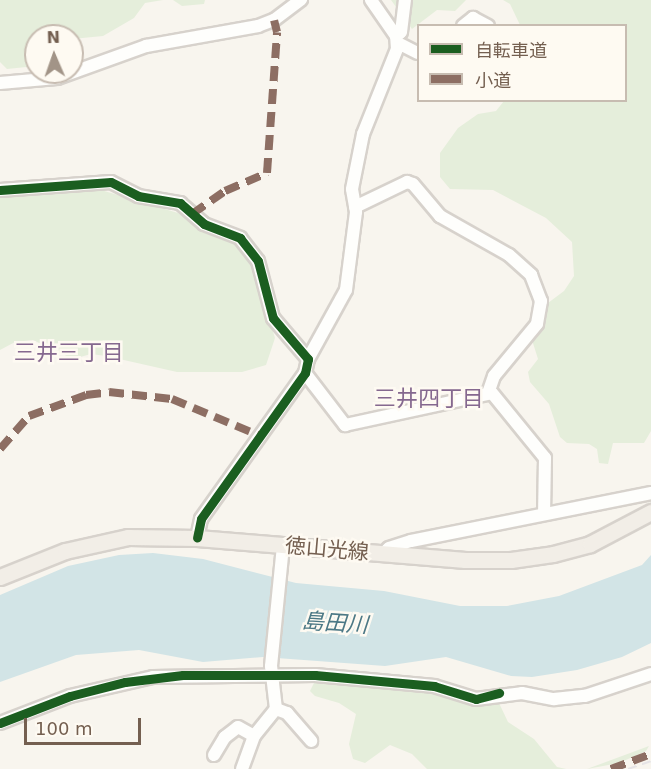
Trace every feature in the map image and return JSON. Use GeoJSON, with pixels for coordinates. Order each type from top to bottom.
{"type":"FeatureCollection","features":[{"type":"Feature","properties":{"kind":"main road","name":"徳山光線"},"geometry":{"type":"LineString","coordinates":[[0,577],[93,543],[128,537],[197,538],[282,552],[382,554],[465,560],[554,554],[590,544],[651,512]]}},
{"type":"Feature","properties":{"kind":"street"},"geometry":{"type":"LineString","coordinates":[[0,82],[57,78],[146,46],[258,26],[274,20],[301,0]]}},
{"type":"Feature","properties":{"kind":"street"},"geometry":{"type":"LineString","coordinates":[[371,0],[397,40],[417,52]]}},
{"type":"Feature","properties":{"kind":"street"},"geometry":{"type":"LineString","coordinates":[[197,538],[201,519],[305,373],[308,360],[346,290],[355,207],[352,189],[363,134],[401,32],[405,0]]}},
{"type":"Feature","properties":{"kind":"street"},"geometry":{"type":"LineString","coordinates":[[466,24],[473,18],[484,24]]}},
{"type":"Feature","properties":{"kind":"street"},"geometry":{"type":"LineString","coordinates":[[0,190],[111,182],[138,196],[180,203],[204,224],[240,238],[254,254],[273,318],[308,360]]}},
{"type":"Feature","properties":{"kind":"street"},"geometry":{"type":"LineString","coordinates":[[355,207],[407,182],[413,184],[440,216],[509,255],[531,276],[540,302],[537,324],[494,376],[488,393]]}},
{"type":"Feature","properties":{"kind":"street"},"geometry":{"type":"LineString","coordinates":[[305,373],[345,426],[488,393]]}},
{"type":"Feature","properties":{"kind":"street"},"geometry":{"type":"LineString","coordinates":[[488,393],[545,458],[544,514]]}},
{"type":"Feature","properties":{"kind":"street"},"geometry":{"type":"LineString","coordinates":[[382,554],[389,548],[411,541],[651,493]]}},
{"type":"Feature","properties":{"kind":"street"},"geometry":{"type":"LineString","coordinates":[[242,769],[254,736],[276,709],[271,670],[282,552]]}},
{"type":"Feature","properties":{"kind":"street"},"geometry":{"type":"LineString","coordinates":[[0,723],[46,703],[125,682],[183,675],[271,670],[434,686],[476,699],[499,693],[554,699],[585,696],[651,674]]}},
{"type":"Feature","properties":{"kind":"street"},"geometry":{"type":"LineString","coordinates":[[276,709],[287,713],[311,741]]}},
{"type":"Feature","properties":{"kind":"street"},"geometry":{"type":"LineString","coordinates":[[214,755],[225,736],[238,727],[254,736]]}},
{"type":"Feature","properties":{"kind":"green space"},"geometry":{"type":"Polygon","coordinates":[[[0,0],[163,0],[145,3],[134,18],[103,36],[84,38],[84,24],[24,24],[24,67],[7,69],[0,62],[0,0]]]}},
{"type":"Feature","properties":{"kind":"green space"},"geometry":{"type":"Polygon","coordinates":[[[173,0],[205,0],[204,4],[182,6],[173,0]]]}},
{"type":"Feature","properties":{"kind":"green space"},"geometry":{"type":"Polygon","coordinates":[[[391,0],[466,0],[455,11],[437,10],[412,29],[391,0]]]}},
{"type":"Feature","properties":{"kind":"green space"},"geometry":{"type":"Polygon","coordinates":[[[503,0],[651,0],[651,431],[644,443],[613,443],[608,464],[599,463],[597,449],[589,444],[567,443],[560,437],[549,404],[530,382],[528,372],[538,359],[532,340],[543,324],[548,303],[564,291],[574,276],[572,242],[546,218],[493,190],[450,189],[440,177],[440,153],[458,128],[478,114],[496,111],[503,102],[627,102],[627,24],[520,24],[510,4],[503,0]]]}},
{"type":"Feature","properties":{"kind":"green space"},"geometry":{"type":"Polygon","coordinates":[[[101,190],[178,213],[208,234],[229,237],[238,244],[252,263],[275,338],[266,365],[242,372],[177,372],[91,354],[73,359],[33,340],[15,342],[0,350],[0,194],[101,190]]]}},
{"type":"Feature","properties":{"kind":"green space"},"geometry":{"type":"Polygon","coordinates":[[[314,683],[441,692],[499,703],[508,722],[534,739],[557,767],[566,769],[427,769],[412,754],[390,745],[365,763],[353,759],[349,744],[356,714],[339,703],[315,696],[310,691],[314,683]]]}},
{"type":"Feature","properties":{"kind":"green space"},"geometry":{"type":"Polygon","coordinates":[[[649,746],[646,751],[619,763],[587,769],[649,746]]]}},
{"type":"Feature","properties":{"kind":"water","name":"島田川"},"geometry":{"type":"Polygon","coordinates":[[[153,553],[203,559],[296,583],[384,591],[460,606],[507,606],[559,596],[642,565],[651,555],[651,643],[622,657],[577,670],[532,677],[511,676],[446,657],[385,666],[263,657],[203,662],[139,650],[76,655],[0,682],[0,595],[68,566],[119,555],[153,553]]]}},
{"type":"Feature","properties":{"kind":"railway"},"geometry":{"type":"LineString","coordinates":[[628,769],[651,761]]}},
{"type":"Feature","properties":{"kind":"marked path"},"geometry":{"type":"LineString","coordinates":[[192,214],[225,191],[267,173],[277,32],[274,20]]}},
{"type":"Feature","properties":{"kind":"marked path"},"geometry":{"type":"LineString","coordinates":[[0,449],[29,416],[86,395],[109,392],[172,399],[258,435]]}},
{"type":"Feature","properties":{"kind":"marked path"},"geometry":{"type":"LineString","coordinates":[[611,769],[651,754]]}},
{"type":"Feature","properties":{"kind":"cycle path"},"geometry":{"type":"LineString","coordinates":[[0,190],[111,182],[138,196],[180,203],[204,224],[240,238],[258,261],[273,318],[308,359],[305,373],[201,519],[197,538]]}},
{"type":"Feature","properties":{"kind":"cycle path"},"geometry":{"type":"LineString","coordinates":[[0,723],[70,696],[125,682],[183,675],[315,675],[434,686],[476,699],[499,693]]}},
{"type":"Feature","properties":{"kind":"district","name":"三井三丁目"},"geometry":{"type":"Point","coordinates":[69,353]}},
{"type":"Feature","properties":{"kind":"district","name":"三井四丁目"},"geometry":{"type":"Point","coordinates":[429,399]}}]}
